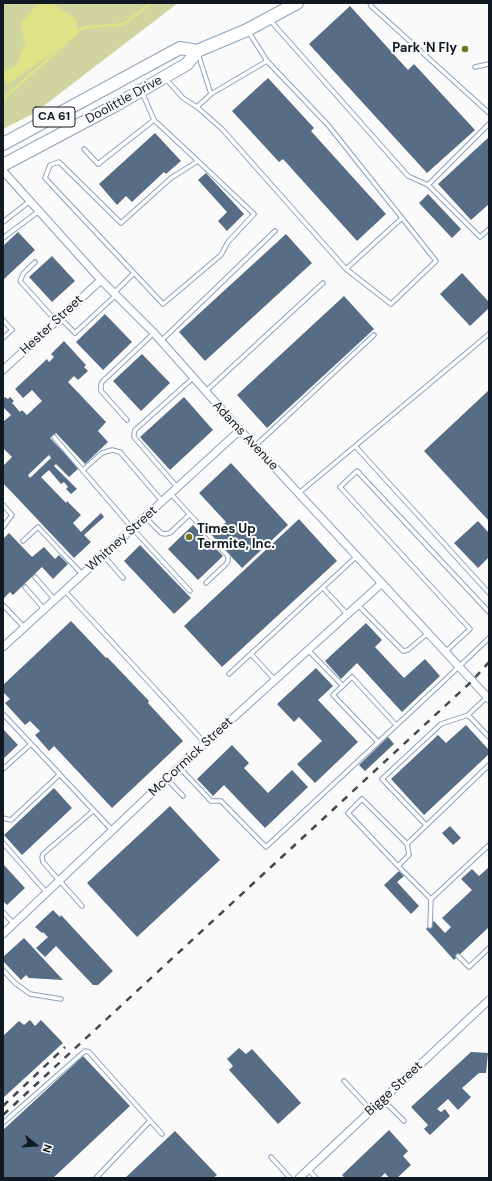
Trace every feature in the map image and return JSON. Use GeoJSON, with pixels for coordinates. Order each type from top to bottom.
{"type":"FeatureCollection","features":[{"type":"Feature","properties":{"kind":"main road","name":"Doolittle Drive"},"geometry":{"type":"LineString","coordinates":[[3,165],[165,77],[187,64],[197,51],[247,30],[297,3]]}},
{"type":"Feature","properties":{"kind":"main road","name":"Doolittle Drive"},"geometry":{"type":"LineString","coordinates":[[3,144],[180,48],[197,51]]}},
{"type":"Feature","properties":{"kind":"street","name":"Adams Avenue"},"geometry":{"type":"LineString","coordinates":[[3,171],[101,280],[154,333],[205,392],[488,697]]}},
{"type":"Feature","properties":{"kind":"street","name":"Hester Street"},"geometry":{"type":"LineString","coordinates":[[3,370],[101,280]]}},
{"type":"Feature","properties":{"kind":"street","name":"Whitney Street"},"geometry":{"type":"LineString","coordinates":[[3,647],[240,430]]}},
{"type":"Feature","properties":{"kind":"street","name":"McCormick Street"},"geometry":{"type":"LineString","coordinates":[[3,934],[179,767],[382,583]]}},
{"type":"Feature","properties":{"kind":"street","name":"Bigge Street"},"geometry":{"type":"LineString","coordinates":[[299,1178],[489,1000]]}},
{"type":"Feature","properties":{"kind":"lane"},"geometry":{"type":"LineString","coordinates":[[370,3],[370,6],[489,113]]}},
{"type":"Feature","properties":{"kind":"lane"},"geometry":{"type":"LineString","coordinates":[[269,19],[408,176],[428,185],[480,237],[489,229]]}},
{"type":"Feature","properties":{"kind":"lane"},"geometry":{"type":"LineString","coordinates":[[165,77],[183,98],[197,107],[222,129],[346,269],[391,304],[436,261],[328,125],[267,61],[247,30]]}},
{"type":"Feature","properties":{"kind":"lane"},"geometry":{"type":"LineString","coordinates":[[197,51],[211,94]]}},
{"type":"Feature","properties":{"kind":"lane"},"geometry":{"type":"LineString","coordinates":[[197,107],[211,94],[267,61]]}},
{"type":"Feature","properties":{"kind":"lane"},"geometry":{"type":"LineString","coordinates":[[475,67],[489,64]]}},
{"type":"Feature","properties":{"kind":"lane"},"geometry":{"type":"LineString","coordinates":[[142,90],[154,120],[198,161],[254,214],[228,242],[221,255],[163,304],[45,178],[50,165],[59,162],[121,223],[171,178],[198,161]]}},
{"type":"Feature","properties":{"kind":"lane"},"geometry":{"type":"LineString","coordinates":[[84,149],[98,164],[154,120]]}},
{"type":"Feature","properties":{"kind":"lane"},"geometry":{"type":"LineString","coordinates":[[428,185],[489,124]]}},
{"type":"Feature","properties":{"kind":"lane"},"geometry":{"type":"LineString","coordinates":[[3,222],[30,201]]}},
{"type":"Feature","properties":{"kind":"lane"},"geometry":{"type":"LineString","coordinates":[[3,238],[39,211]]}},
{"type":"Feature","properties":{"kind":"lane"},"geometry":{"type":"LineString","coordinates":[[346,269],[402,218]]}},
{"type":"Feature","properties":{"kind":"lane"},"geometry":{"type":"LineString","coordinates":[[161,341],[275,231]]}},
{"type":"Feature","properties":{"kind":"lane"},"geometry":{"type":"LineString","coordinates":[[35,262],[23,274],[20,281],[58,320],[75,333],[134,273]]}},
{"type":"Feature","properties":{"kind":"lane"},"geometry":{"type":"LineString","coordinates":[[205,392],[323,283]]}},
{"type":"Feature","properties":{"kind":"lane"},"geometry":{"type":"LineString","coordinates":[[3,320],[12,330],[3,338]]}},
{"type":"Feature","properties":{"kind":"lane"},"geometry":{"type":"LineString","coordinates":[[127,420],[101,391],[101,385],[102,382],[154,333]]}},
{"type":"Feature","properties":{"kind":"lane"},"geometry":{"type":"LineString","coordinates":[[299,493],[489,334]]}},
{"type":"Feature","properties":{"kind":"lane"},"geometry":{"type":"LineString","coordinates":[[255,446],[374,336]]}},
{"type":"Feature","properties":{"kind":"lane"},"geometry":{"type":"LineString","coordinates":[[178,487],[134,437],[134,434],[135,430],[193,378]]}},
{"type":"Feature","properties":{"kind":"lane"},"geometry":{"type":"LineString","coordinates":[[54,437],[133,529],[190,591]]}},
{"type":"Feature","properties":{"kind":"lane"},"geometry":{"type":"LineString","coordinates":[[355,446],[489,593]]}},
{"type":"Feature","properties":{"kind":"lane"},"geometry":{"type":"LineString","coordinates":[[83,470],[102,453],[112,450],[120,452],[163,501]]}},
{"type":"Feature","properties":{"kind":"lane"},"geometry":{"type":"LineString","coordinates":[[445,652],[470,629],[340,487],[357,471],[489,612]]}},
{"type":"Feature","properties":{"kind":"lane"},"geometry":{"type":"LineString","coordinates":[[170,494],[228,556],[228,561],[226,564],[206,583]]}},
{"type":"Feature","properties":{"kind":"lane"},"geometry":{"type":"LineString","coordinates":[[3,505],[12,515],[3,527]]}},
{"type":"Feature","properties":{"kind":"lane"},"geometry":{"type":"LineString","coordinates":[[145,517],[161,533],[165,534],[170,533],[189,515]]}},
{"type":"Feature","properties":{"kind":"lane"},"geometry":{"type":"LineString","coordinates":[[23,541],[38,527],[83,575]]}},
{"type":"Feature","properties":{"kind":"lane"},"geometry":{"type":"LineString","coordinates":[[104,556],[123,578]]}},
{"type":"Feature","properties":{"kind":"lane"},"geometry":{"type":"LineString","coordinates":[[229,674],[357,556]]}},
{"type":"Feature","properties":{"kind":"lane"},"geometry":{"type":"LineString","coordinates":[[35,578],[55,600]]}},
{"type":"Feature","properties":{"kind":"lane"},"geometry":{"type":"LineString","coordinates":[[24,587],[45,610]]}},
{"type":"Feature","properties":{"kind":"lane"},"geometry":{"type":"LineString","coordinates":[[324,588],[348,615]]}},
{"type":"Feature","properties":{"kind":"lane"},"geometry":{"type":"LineString","coordinates":[[65,591],[205,743]]}},
{"type":"Feature","properties":{"kind":"lane"},"geometry":{"type":"LineString","coordinates":[[3,605],[24,628]]}},
{"type":"Feature","properties":{"kind":"lane"},"geometry":{"type":"LineString","coordinates":[[358,605],[403,651],[408,650],[428,633]]}},
{"type":"Feature","properties":{"kind":"lane"},"geometry":{"type":"LineString","coordinates":[[179,767],[211,802],[222,801],[266,847],[489,638]]}},
{"type":"Feature","properties":{"kind":"lane"},"geometry":{"type":"LineString","coordinates":[[308,650],[343,686]]}},
{"type":"Feature","properties":{"kind":"lane"},"geometry":{"type":"LineString","coordinates":[[251,654],[275,680]]}},
{"type":"Feature","properties":{"kind":"lane"},"geometry":{"type":"LineString","coordinates":[[378,742],[333,695],[352,677],[396,725]]}},
{"type":"Feature","properties":{"kind":"lane"},"geometry":{"type":"LineString","coordinates":[[426,825],[382,779],[441,724],[468,715],[488,697]]}},
{"type":"Feature","properties":{"kind":"lane"},"geometry":{"type":"LineString","coordinates":[[3,714],[113,831]]}},
{"type":"Feature","properties":{"kind":"lane"},"geometry":{"type":"LineString","coordinates":[[468,715],[489,737]]}},
{"type":"Feature","properties":{"kind":"lane"},"geometry":{"type":"LineString","coordinates":[[3,769],[31,744]]}},
{"type":"Feature","properties":{"kind":"lane"},"geometry":{"type":"LineString","coordinates":[[407,844],[489,765]]}},
{"type":"Feature","properties":{"kind":"lane"},"geometry":{"type":"LineString","coordinates":[[3,818],[6,820],[11,820],[59,775]]}},
{"type":"Feature","properties":{"kind":"lane"},"geometry":{"type":"LineString","coordinates":[[167,779],[183,796]]}},
{"type":"Feature","properties":{"kind":"lane"},"geometry":{"type":"LineString","coordinates":[[398,866],[409,855],[407,844],[362,799],[348,813],[398,866],[431,899]]}},
{"type":"Feature","properties":{"kind":"lane"},"geometry":{"type":"LineString","coordinates":[[82,906],[42,859],[43,854],[93,811]]}},
{"type":"Feature","properties":{"kind":"lane"},"geometry":{"type":"LineString","coordinates":[[3,844],[46,892]]}},
{"type":"Feature","properties":{"kind":"lane"},"geometry":{"type":"LineString","coordinates":[[430,926],[431,899],[489,845]]}},
{"type":"Feature","properties":{"kind":"lane"},"geometry":{"type":"LineString","coordinates":[[3,912],[14,924]]}},
{"type":"Feature","properties":{"kind":"lane"},"geometry":{"type":"LineString","coordinates":[[458,956],[469,967],[489,948]]}},
{"type":"Feature","properties":{"kind":"lane"},"geometry":{"type":"LineString","coordinates":[[3,970],[15,983],[30,994],[61,999]]}},
{"type":"Feature","properties":{"kind":"lane"},"geometry":{"type":"LineString","coordinates":[[3,1123],[85,1051],[89,1052],[162,1134]]}},
{"type":"Feature","properties":{"kind":"lane"},"geometry":{"type":"LineString","coordinates":[[344,1081],[371,1110]]}},
{"type":"Feature","properties":{"kind":"lane"},"geometry":{"type":"LineString","coordinates":[[383,1100],[404,1121]]}},
{"type":"Feature","properties":{"kind":"lane"},"geometry":{"type":"LineString","coordinates":[[96,1178],[150,1121]]}},
{"type":"Feature","properties":{"kind":"lane"},"geometry":{"type":"LineString","coordinates":[[271,1157],[290,1178]]}},
{"type":"Feature","properties":{"kind":"lane"},"geometry":{"type":"LineString","coordinates":[[308,1169],[316,1178]]}},
{"type":"Feature","properties":{"kind":"shaded area"},"geometry":{"type":"Polygon","coordinates":[[[3,3],[178,3],[33,114],[3,129],[3,3]]]}},
{"type":"Feature","properties":{"kind":"shaded area"},"geometry":{"type":"Polygon","coordinates":[[[38,3],[52,3],[77,20],[77,35],[7,85],[3,72],[16,66],[25,44],[21,23],[38,3]]]}},
{"type":"Feature","properties":{"kind":"building"},"geometry":{"type":"Polygon","coordinates":[[[350,6],[408,70],[414,64],[475,130],[427,173],[309,44],[350,6]]]}},
{"type":"Feature","properties":{"kind":"building"},"geometry":{"type":"Polygon","coordinates":[[[268,78],[314,128],[311,131],[386,214],[357,241],[283,159],[279,162],[232,111],[268,78]]]}},
{"type":"Feature","properties":{"kind":"building"},"geometry":{"type":"Polygon","coordinates":[[[155,133],[181,161],[166,174],[164,172],[132,202],[126,196],[117,205],[99,184],[155,133]]]}},
{"type":"Feature","properties":{"kind":"building"},"geometry":{"type":"Polygon","coordinates":[[[489,137],[489,204],[471,220],[438,184],[489,137]]]}},
{"type":"Feature","properties":{"kind":"building"},"geometry":{"type":"Polygon","coordinates":[[[206,173],[244,214],[227,231],[218,221],[227,212],[198,180],[206,173]]]}},
{"type":"Feature","properties":{"kind":"building"},"geometry":{"type":"Polygon","coordinates":[[[428,194],[461,229],[452,238],[419,203],[428,194]]]}},
{"type":"Feature","properties":{"kind":"building"},"geometry":{"type":"Polygon","coordinates":[[[18,232],[35,250],[3,280],[3,246],[18,232]]]}},
{"type":"Feature","properties":{"kind":"building"},"geometry":{"type":"Polygon","coordinates":[[[286,234],[312,263],[205,361],[179,332],[286,234]]]}},
{"type":"Feature","properties":{"kind":"building"},"geometry":{"type":"Polygon","coordinates":[[[52,256],[75,281],[52,302],[29,277],[52,256]]]}},
{"type":"Feature","properties":{"kind":"building"},"geometry":{"type":"Polygon","coordinates":[[[462,273],[489,302],[489,308],[470,326],[440,294],[462,273]]]}},
{"type":"Feature","properties":{"kind":"building"},"geometry":{"type":"Polygon","coordinates":[[[344,296],[374,329],[267,428],[237,395],[344,296]]]}},
{"type":"Feature","properties":{"kind":"building"},"geometry":{"type":"Polygon","coordinates":[[[105,314],[132,342],[103,370],[76,342],[105,314]]]}},
{"type":"Feature","properties":{"kind":"building"},"geometry":{"type":"Polygon","coordinates":[[[64,341],[86,365],[84,367],[88,371],[78,380],[74,376],[68,382],[106,422],[98,431],[108,442],[85,464],[56,433],[50,438],[79,468],[69,477],[56,464],[54,466],[77,489],[71,494],[66,489],[68,487],[64,482],[61,484],[49,470],[41,477],[66,503],[67,501],[81,515],[73,523],[81,532],[101,513],[104,517],[84,535],[91,542],[74,558],[3,483],[3,466],[12,457],[3,448],[3,422],[11,415],[3,407],[3,399],[5,397],[8,399],[10,397],[14,401],[12,403],[20,412],[22,410],[27,415],[42,401],[32,390],[23,398],[15,389],[47,359],[49,362],[54,357],[51,354],[64,341]],[[49,455],[28,475],[30,478],[51,458],[49,455]]]}},
{"type":"Feature","properties":{"kind":"building"},"geometry":{"type":"Polygon","coordinates":[[[142,354],[170,383],[141,411],[113,381],[142,354]]]}},
{"type":"Feature","properties":{"kind":"building"},"geometry":{"type":"Polygon","coordinates":[[[489,390],[489,521],[424,451],[489,390]]]}},
{"type":"Feature","properties":{"kind":"building"},"geometry":{"type":"Polygon","coordinates":[[[184,397],[213,430],[170,470],[140,437],[184,397]]]}},
{"type":"Feature","properties":{"kind":"building"},"geometry":{"type":"Polygon","coordinates":[[[231,463],[288,525],[242,568],[212,536],[226,522],[199,493],[231,463]]]}},
{"type":"Feature","properties":{"kind":"building"},"geometry":{"type":"Polygon","coordinates":[[[299,519],[337,561],[222,667],[184,626],[299,519]]]}},
{"type":"Feature","properties":{"kind":"building"},"geometry":{"type":"Polygon","coordinates":[[[478,521],[489,533],[489,557],[478,568],[454,543],[478,521]]]}},
{"type":"Feature","properties":{"kind":"building"},"geometry":{"type":"Polygon","coordinates":[[[193,525],[223,556],[198,580],[168,549],[193,525]]]}},
{"type":"Feature","properties":{"kind":"building"},"geometry":{"type":"Polygon","coordinates":[[[9,533],[32,557],[44,547],[55,559],[59,555],[68,564],[53,579],[42,567],[13,595],[10,592],[3,599],[3,539],[9,533]]]}},
{"type":"Feature","properties":{"kind":"building"},"geometry":{"type":"Polygon","coordinates":[[[140,545],[191,598],[174,614],[124,561],[140,545]]]}},
{"type":"Feature","properties":{"kind":"building"},"geometry":{"type":"Polygon","coordinates":[[[71,621],[149,701],[148,703],[183,741],[112,808],[54,746],[49,751],[35,735],[40,731],[30,721],[25,725],[5,703],[10,699],[3,692],[3,685],[71,621]]]}},
{"type":"Feature","properties":{"kind":"building"},"geometry":{"type":"Polygon","coordinates":[[[366,623],[382,640],[375,647],[404,678],[425,659],[440,676],[402,712],[357,663],[341,679],[325,661],[366,623]]]}},
{"type":"Feature","properties":{"kind":"building"},"geometry":{"type":"Polygon","coordinates":[[[316,668],[333,686],[318,700],[358,742],[315,783],[297,764],[322,741],[299,717],[294,722],[277,704],[316,668]]]}},
{"type":"Feature","properties":{"kind":"building"},"geometry":{"type":"Polygon","coordinates":[[[466,725],[489,750],[489,754],[424,815],[391,779],[438,735],[446,743],[466,725]]]}},
{"type":"Feature","properties":{"kind":"building"},"geometry":{"type":"Polygon","coordinates":[[[3,729],[18,745],[3,759],[3,729]]]}},
{"type":"Feature","properties":{"kind":"building"},"geometry":{"type":"Polygon","coordinates":[[[388,737],[394,744],[365,771],[359,765],[388,737]]]}},
{"type":"Feature","properties":{"kind":"building"},"geometry":{"type":"Polygon","coordinates":[[[232,745],[249,763],[244,768],[268,793],[292,770],[308,787],[265,828],[224,785],[213,796],[197,779],[232,745]]]}},
{"type":"Feature","properties":{"kind":"building"},"geometry":{"type":"Polygon","coordinates":[[[54,788],[72,808],[22,855],[4,835],[54,788]]]}},
{"type":"Feature","properties":{"kind":"building"},"geometry":{"type":"Polygon","coordinates":[[[170,806],[220,860],[137,937],[87,883],[170,806]]]}},
{"type":"Feature","properties":{"kind":"building"},"geometry":{"type":"Polygon","coordinates":[[[450,826],[461,838],[453,845],[442,833],[450,826]]]}},
{"type":"Feature","properties":{"kind":"building"},"geometry":{"type":"Polygon","coordinates":[[[3,864],[25,888],[7,905],[3,901],[3,864]]]}},
{"type":"Feature","properties":{"kind":"building"},"geometry":{"type":"Polygon","coordinates":[[[489,867],[489,927],[454,960],[426,929],[434,921],[445,933],[451,927],[442,918],[472,890],[461,879],[472,869],[479,876],[489,867]]]}},
{"type":"Feature","properties":{"kind":"building"},"geometry":{"type":"Polygon","coordinates":[[[399,871],[404,876],[397,882],[419,906],[411,914],[384,885],[399,871]]]}},
{"type":"Feature","properties":{"kind":"building"},"geometry":{"type":"Polygon","coordinates":[[[53,910],[60,917],[61,915],[113,971],[98,985],[93,985],[56,946],[45,957],[36,948],[48,937],[35,927],[53,910]]]}},
{"type":"Feature","properties":{"kind":"building"},"geometry":{"type":"Polygon","coordinates":[[[24,938],[63,980],[29,978],[26,975],[21,980],[3,961],[3,957],[24,938]]]}},
{"type":"Feature","properties":{"kind":"building"},"geometry":{"type":"Polygon","coordinates":[[[30,1020],[35,1026],[41,1020],[63,1043],[3,1098],[3,1036],[19,1021],[24,1025],[30,1020]]]}},
{"type":"Feature","properties":{"kind":"building"},"geometry":{"type":"Polygon","coordinates":[[[239,1048],[246,1054],[252,1049],[301,1103],[278,1124],[229,1070],[233,1066],[227,1059],[239,1048]]]}},
{"type":"Feature","properties":{"kind":"building"},"geometry":{"type":"Polygon","coordinates":[[[471,1052],[488,1053],[486,1073],[479,1073],[462,1088],[471,1097],[458,1110],[448,1099],[437,1109],[441,1112],[445,1109],[450,1116],[430,1135],[424,1129],[428,1125],[411,1107],[471,1052]]]}},
{"type":"Feature","properties":{"kind":"building"},"geometry":{"type":"Polygon","coordinates":[[[83,1056],[130,1106],[53,1178],[3,1178],[3,1130],[83,1056]]]}},
{"type":"Feature","properties":{"kind":"building"},"geometry":{"type":"Polygon","coordinates":[[[389,1130],[408,1151],[403,1156],[411,1165],[397,1178],[389,1178],[385,1173],[380,1178],[345,1178],[342,1175],[389,1130]]]}},
{"type":"Feature","properties":{"kind":"building"},"geometry":{"type":"Polygon","coordinates":[[[175,1131],[217,1175],[213,1178],[125,1178],[175,1131]]]}},
{"type":"Feature","properties":{"kind":"waterway"},"geometry":{"type":"LineString","coordinates":[[75,34],[82,28],[124,24],[151,3]]}},
{"type":"Feature","properties":{"kind":"waterway"},"geometry":{"type":"LineString","coordinates":[[3,99],[66,43]]}},
{"type":"Feature","properties":{"kind":"railway"},"geometry":{"type":"LineString","coordinates":[[3,1115],[472,681],[489,662]]}},
{"type":"Feature","properties":{"kind":"railway"},"geometry":{"type":"LineString","coordinates":[[3,1106],[65,1047]]}},
{"type":"Feature","properties":{"kind":"place","name":"Park 'N Fly"},"geometry":{"type":"Point","coordinates":[465,49]}},
{"type":"Feature","properties":{"kind":"place","name":"Times Up Termite, Inc."},"geometry":{"type":"Point","coordinates":[189,537]}}]}
